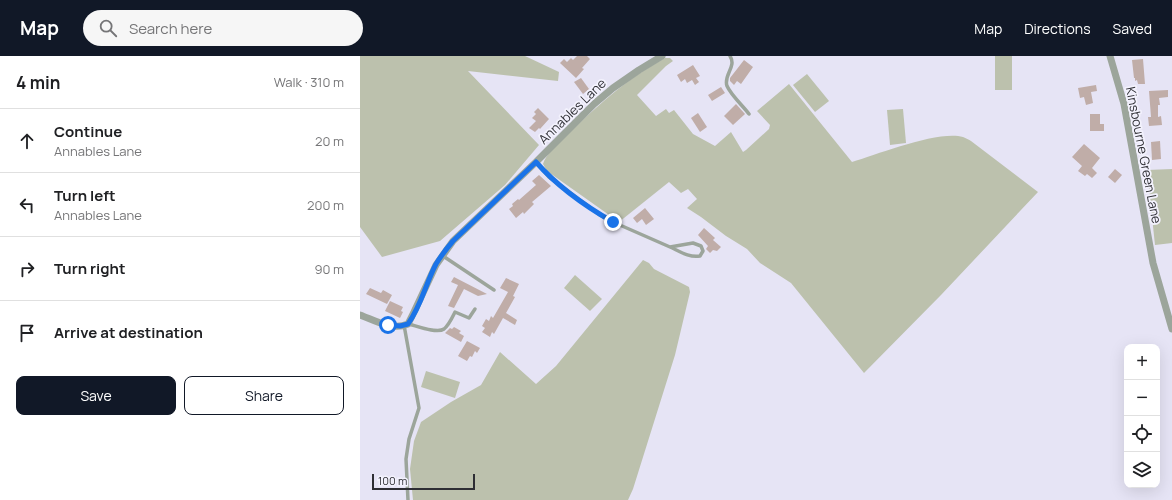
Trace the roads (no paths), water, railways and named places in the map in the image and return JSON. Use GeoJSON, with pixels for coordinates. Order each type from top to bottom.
{"type":"FeatureCollection","features":[{"type":"Feature","properties":{"kind":"street","name":"Annables Lane"},"geometry":{"type":"LineString","coordinates":[[406,325],[414,312],[436,265],[453,241],[594,104],[639,70],[662,56]]}},
{"type":"Feature","properties":{"kind":"street","name":"Kinsbourne Green Lane"},"geometry":{"type":"LineString","coordinates":[[1110,56],[1124,104],[1153,263],[1172,329]]}},
{"type":"Feature","properties":{"kind":"street"},"geometry":{"type":"LineString","coordinates":[[360,314],[388,325],[406,325]]}},
{"type":"Feature","properties":{"kind":"lane"},"geometry":{"type":"LineString","coordinates":[[730,56],[732,67],[727,74],[727,85],[749,114]]}},
{"type":"Feature","properties":{"kind":"lane"},"geometry":{"type":"LineString","coordinates":[[536,162],[549,177],[600,215],[628,230],[654,239],[670,247],[691,256],[700,256],[703,251],[701,246],[697,243],[670,247]]}},
{"type":"Feature","properties":{"kind":"lane"},"geometry":{"type":"LineString","coordinates":[[442,255],[494,290]]}},
{"type":"Feature","properties":{"kind":"lane"},"geometry":{"type":"LineString","coordinates":[[408,500],[406,459],[409,439],[419,408],[406,325],[441,331],[445,328],[456,312],[469,318],[475,309]]}}]}
